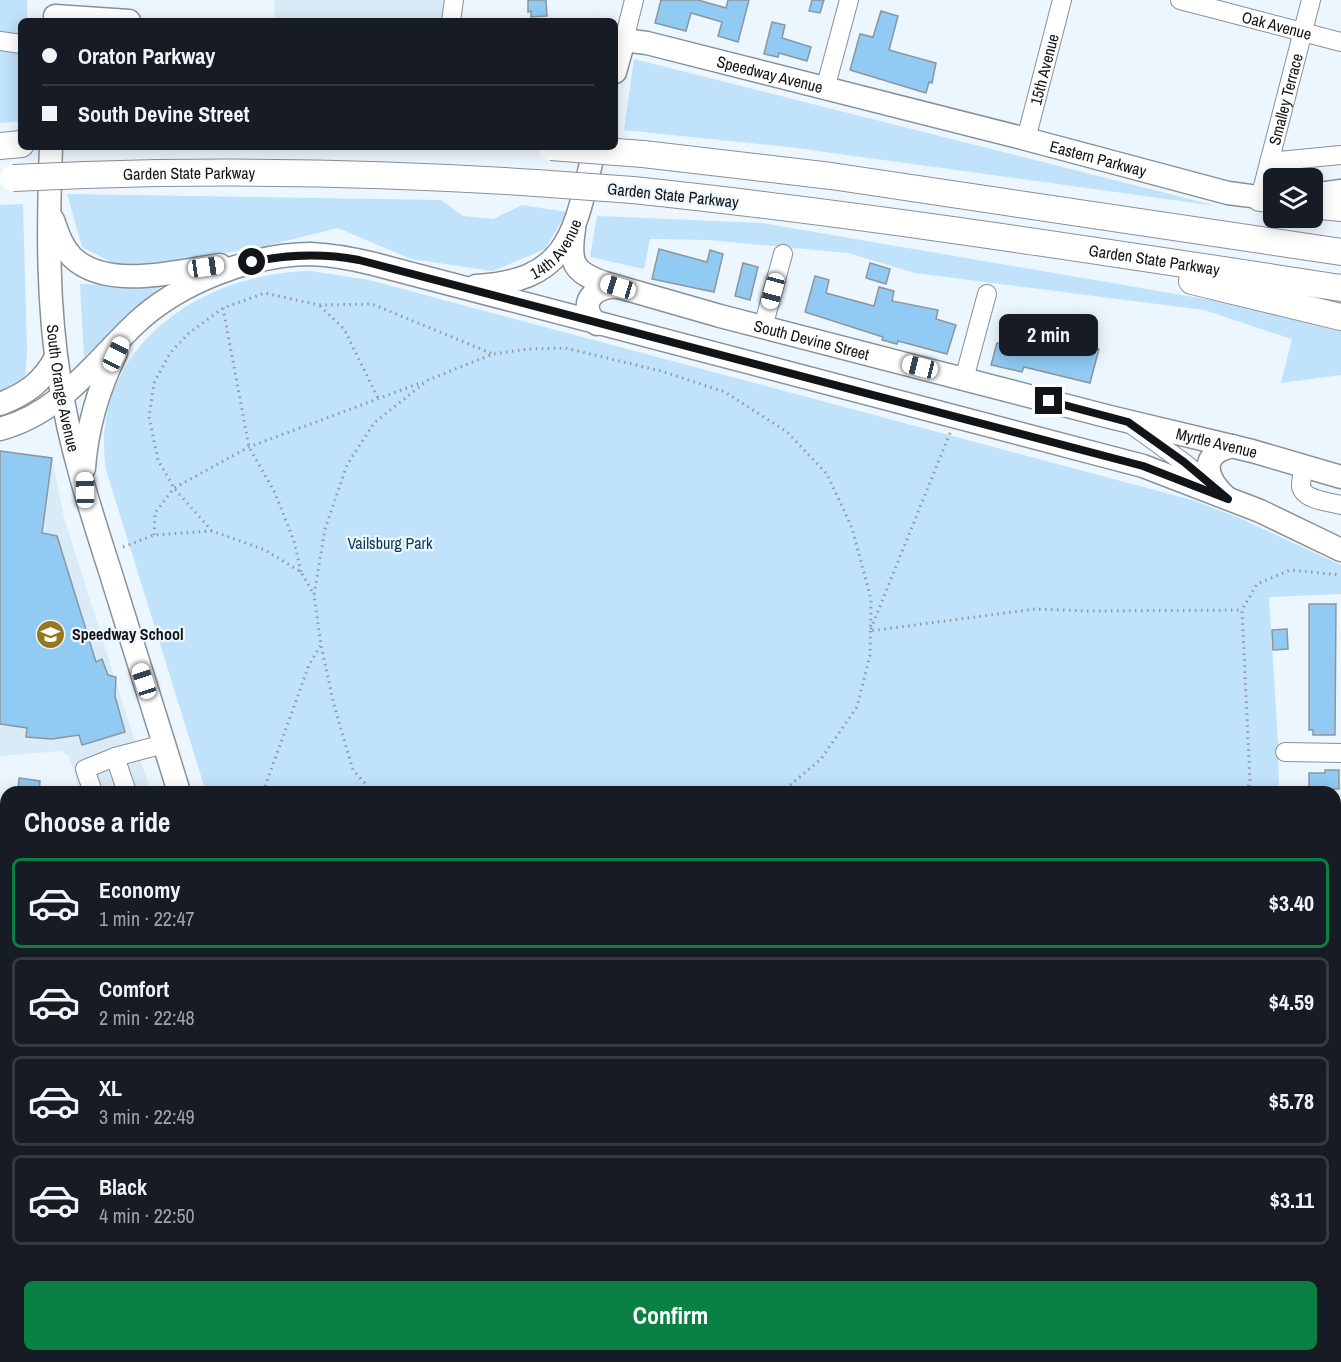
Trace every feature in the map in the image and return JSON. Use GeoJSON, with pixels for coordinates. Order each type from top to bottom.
{"type":"FeatureCollection","features":[{"type":"Feature","properties":{"kind":"highway"},"geometry":{"type":"LineString","coordinates":[[590,150],[842,177],[1341,252]]}},
{"type":"Feature","properties":{"kind":"highway","name":"Garden State Parkway"},"geometry":{"type":"LineString","coordinates":[[7,179],[85,175],[274,172],[439,177],[633,190],[809,210],[1341,288]]}},
{"type":"Feature","properties":{"kind":"highway"},"geometry":{"type":"LineString","coordinates":[[1323,206],[1341,208]]}},
{"type":"Feature","properties":{"kind":"highway"},"geometry":{"type":"LineString","coordinates":[[1028,241],[1341,316]]}},
{"type":"Feature","properties":{"kind":"main road"},"geometry":{"type":"LineString","coordinates":[[55,12],[104,18]]}},
{"type":"Feature","properties":{"kind":"main road","name":"Speedway Avenue"},"geometry":{"type":"LineString","coordinates":[[618,42],[647,44],[925,114]]}},
{"type":"Feature","properties":{"kind":"main road","name":"Eastern Parkway"},"geometry":{"type":"LineString","coordinates":[[925,114],[1228,193],[1263,198]]}},
{"type":"Feature","properties":{"kind":"main road","name":"South Orange Avenue"},"geometry":{"type":"LineString","coordinates":[[51,150],[50,285],[62,398],[85,490],[177,786]]}},
{"type":"Feature","properties":{"kind":"main road","name":"14th Avenue"},"geometry":{"type":"LineString","coordinates":[[457,286],[493,285],[529,276],[554,258],[574,229],[594,150]]}},
{"type":"Feature","properties":{"kind":"main road"},"geometry":{"type":"LineString","coordinates":[[1323,193],[1341,191]]}},
{"type":"Feature","properties":{"kind":"main road"},"geometry":{"type":"LineString","coordinates":[[49,208],[59,238],[73,258],[93,270],[111,275],[138,276],[310,254],[344,257],[1143,466],[1260,512],[1341,550]]}},
{"type":"Feature","properties":{"kind":"main road","name":"South Devine Street"},"geometry":{"type":"LineString","coordinates":[[574,229],[573,264],[577,269],[595,279],[763,327],[1091,412]]}},
{"type":"Feature","properties":{"kind":"main road"},"geometry":{"type":"LineString","coordinates":[[0,429],[31,418],[62,398],[127,332],[148,313],[180,291],[221,273],[273,258]]}},
{"type":"Feature","properties":{"kind":"main road"},"geometry":{"type":"LineString","coordinates":[[597,324],[589,312],[591,296],[604,287],[618,287]]}},
{"type":"Feature","properties":{"kind":"main road"},"geometry":{"type":"LineString","coordinates":[[85,490],[86,443],[90,420],[109,369],[127,332]]}},
{"type":"Feature","properties":{"kind":"main road"},"geometry":{"type":"LineString","coordinates":[[0,405],[33,388],[46,374],[56,357]]}},
{"type":"Feature","properties":{"kind":"main road","name":"Myrtle Avenue"},"geometry":{"type":"LineString","coordinates":[[1091,412],[1233,446],[1341,477]]}},
{"type":"Feature","properties":{"kind":"main road"},"geometry":{"type":"LineString","coordinates":[[1228,499],[1212,482],[1208,470],[1215,453],[1233,446]]}},
{"type":"Feature","properties":{"kind":"street"},"geometry":{"type":"LineString","coordinates":[[451,18],[454,0]]}},
{"type":"Feature","properties":{"kind":"street"},"geometry":{"type":"LineString","coordinates":[[618,42],[634,0]]}},
{"type":"Feature","properties":{"kind":"street"},"geometry":{"type":"LineString","coordinates":[[825,89],[849,0]]}},
{"type":"Feature","properties":{"kind":"street","name":"15th Avenue"},"geometry":{"type":"LineString","coordinates":[[1026,139],[1062,0]]}},
{"type":"Feature","properties":{"kind":"street","name":"Oak Avenue"},"geometry":{"type":"LineString","coordinates":[[1180,0],[1341,42]]}},
{"type":"Feature","properties":{"kind":"street","name":"Smalley Terrace"},"geometry":{"type":"LineString","coordinates":[[1269,168],[1311,0]]}},
{"type":"Feature","properties":{"kind":"street"},"geometry":{"type":"LineString","coordinates":[[0,41],[18,44]]}},
{"type":"Feature","properties":{"kind":"street"},"geometry":{"type":"LineString","coordinates":[[1269,162],[1341,155]]}},
{"type":"Feature","properties":{"kind":"street"},"geometry":{"type":"LineString","coordinates":[[763,327],[783,254]]}},
{"type":"Feature","properties":{"kind":"street"},"geometry":{"type":"LineString","coordinates":[[964,379],[987,294]]}},
{"type":"Feature","properties":{"kind":"street"},"geometry":{"type":"LineString","coordinates":[[1128,422],[1184,462],[1228,499]]}},
{"type":"Feature","properties":{"kind":"street"},"geometry":{"type":"LineString","coordinates":[[1304,466],[1301,486],[1304,492],[1308,496],[1341,505]]}},
{"type":"Feature","properties":{"kind":"street"},"geometry":{"type":"LineString","coordinates":[[91,786],[85,768],[115,757],[164,744]]}},
{"type":"Feature","properties":{"kind":"street"},"geometry":{"type":"LineString","coordinates":[[1285,752],[1341,753]]}},
{"type":"Feature","properties":{"kind":"street"},"geometry":{"type":"LineString","coordinates":[[115,757],[125,786]]}},
{"type":"Feature","properties":{"kind":"path"},"geometry":{"type":"LineString","coordinates":[[212,531],[174,488],[158,460],[148,417],[154,383],[170,353],[189,333],[223,308],[265,293],[319,305],[372,304],[493,354]]}},
{"type":"Feature","properties":{"kind":"path"},"geometry":{"type":"LineString","coordinates":[[319,305],[345,328],[378,398]]}},
{"type":"Feature","properties":{"kind":"path"},"geometry":{"type":"LineString","coordinates":[[223,308],[238,400],[249,447],[275,493],[294,541],[301,572],[314,595]]}},
{"type":"Feature","properties":{"kind":"path"},"geometry":{"type":"LineString","coordinates":[[154,535],[155,513],[174,488],[249,447],[493,354],[528,349],[565,348],[661,371],[725,392],[787,432],[827,474],[852,528],[871,599],[870,655],[857,707],[821,759],[789,786]]}},
{"type":"Feature","properties":{"kind":"path"},"geometry":{"type":"LineString","coordinates":[[368,786],[353,770],[334,705],[321,645],[314,595],[325,530],[347,465],[374,423],[428,380]]}},
{"type":"Feature","properties":{"kind":"path"},"geometry":{"type":"LineString","coordinates":[[870,631],[956,418]]}},
{"type":"Feature","properties":{"kind":"path"},"geometry":{"type":"LineString","coordinates":[[123,547],[154,535],[212,531],[266,550],[301,572]]}},
{"type":"Feature","properties":{"kind":"path"},"geometry":{"type":"LineString","coordinates":[[1248,786],[1242,610],[1257,585],[1290,570],[1341,575]]}},
{"type":"Feature","properties":{"kind":"path"},"geometry":{"type":"LineString","coordinates":[[870,631],[1035,609],[1242,610]]}},
{"type":"Feature","properties":{"kind":"path"},"geometry":{"type":"LineString","coordinates":[[265,786],[309,665],[321,645]]}},
{"type":"Feature","properties":{"kind":"shaded area"},"geometry":{"type":"Polygon","coordinates":[[[275,0],[458,0],[454,18],[274,18],[275,0]]]}},
{"type":"Feature","properties":{"kind":"shaded area","name":"Speedway School"},"geometry":{"type":"Polygon","coordinates":[[[0,451],[52,458],[64,518],[149,786],[78,786],[69,756],[62,751],[0,756],[0,451]]]}},
{"type":"Feature","properties":{"kind":"green space"},"geometry":{"type":"Polygon","coordinates":[[[0,0],[27,0],[27,18],[18,18],[18,121],[0,123],[0,0]]]}},
{"type":"Feature","properties":{"kind":"green space"},"geometry":{"type":"Polygon","coordinates":[[[634,59],[1217,206],[789,147],[624,130],[634,59]]]}},
{"type":"Feature","properties":{"kind":"green space"},"geometry":{"type":"Polygon","coordinates":[[[67,194],[441,200],[463,216],[493,219],[522,205],[567,212],[545,249],[493,271],[411,259],[338,228],[258,248],[124,269],[82,247],[67,194]]]}},
{"type":"Feature","properties":{"kind":"green space"},"geometry":{"type":"Polygon","coordinates":[[[23,204],[27,351],[25,379],[0,397],[0,205],[23,204]]]}},
{"type":"Feature","properties":{"kind":"green space"},"geometry":{"type":"Polygon","coordinates":[[[597,216],[762,223],[1327,320],[1341,324],[1341,375],[1281,383],[1292,339],[1204,310],[915,273],[848,253],[709,240],[650,239],[644,269],[590,257],[597,216]]]}},
{"type":"Feature","properties":{"kind":"green space","name":"Vailsburg Park"},"geometry":{"type":"Polygon","coordinates":[[[311,271],[369,280],[1192,500],[1237,517],[1341,565],[1341,594],[1269,597],[1279,786],[204,786],[106,470],[105,427],[115,388],[134,354],[161,326],[193,302],[230,286],[270,275],[311,271]]]}},
{"type":"Feature","properties":{"kind":"green space"},"geometry":{"type":"Polygon","coordinates":[[[80,284],[160,287],[84,357],[80,284]]]}},
{"type":"Feature","properties":{"kind":"building"},"geometry":{"type":"Polygon","coordinates":[[[528,0],[546,0],[547,16],[531,17],[531,11],[528,12],[528,0]]]}},
{"type":"Feature","properties":{"kind":"building"},"geometry":{"type":"Polygon","coordinates":[[[661,0],[698,0],[726,8],[728,0],[749,0],[738,42],[718,36],[722,22],[691,13],[686,31],[655,23],[661,0]]]}},
{"type":"Feature","properties":{"kind":"building"},"geometry":{"type":"Polygon","coordinates":[[[812,0],[824,0],[820,13],[809,11],[812,0]]]}},
{"type":"Feature","properties":{"kind":"building"},"geometry":{"type":"Polygon","coordinates":[[[881,11],[898,16],[889,50],[936,63],[932,83],[929,82],[926,93],[850,70],[860,34],[873,37],[881,11]]]}},
{"type":"Feature","properties":{"kind":"building"},"geometry":{"type":"Polygon","coordinates":[[[772,22],[785,25],[782,38],[811,47],[807,61],[779,53],[778,57],[764,54],[772,22]]]}},
{"type":"Feature","properties":{"kind":"building"},"geometry":{"type":"Polygon","coordinates":[[[659,249],[707,262],[710,250],[723,254],[714,292],[652,279],[659,249]]]}},
{"type":"Feature","properties":{"kind":"building"},"geometry":{"type":"Polygon","coordinates":[[[743,263],[758,267],[750,300],[735,296],[743,263]]]}},
{"type":"Feature","properties":{"kind":"building"},"geometry":{"type":"Polygon","coordinates":[[[870,263],[890,269],[886,284],[866,278],[870,263]]]}},
{"type":"Feature","properties":{"kind":"building"},"geometry":{"type":"Polygon","coordinates":[[[815,276],[829,280],[826,293],[874,306],[879,287],[894,291],[892,301],[938,310],[936,319],[956,325],[947,354],[898,341],[897,344],[882,340],[883,337],[805,312],[815,276]]]}},
{"type":"Feature","properties":{"kind":"building"},"geometry":{"type":"Polygon","coordinates":[[[1036,327],[1079,339],[1078,344],[1099,349],[1090,383],[1024,367],[1022,372],[991,365],[997,343],[1013,347],[1015,336],[1032,341],[1036,327]]]}},
{"type":"Feature","properties":{"kind":"building","name":"Speedway School"},"geometry":{"type":"Polygon","coordinates":[[[0,451],[52,458],[42,533],[57,536],[96,662],[102,659],[108,675],[116,677],[115,696],[125,732],[82,745],[79,735],[52,739],[26,737],[27,728],[0,724],[0,451]]]}},
{"type":"Feature","properties":{"kind":"building"},"geometry":{"type":"Polygon","coordinates":[[[1309,604],[1336,604],[1335,735],[1313,735],[1313,730],[1309,730],[1309,604]]]}},
{"type":"Feature","properties":{"kind":"building"},"geometry":{"type":"Polygon","coordinates":[[[1287,629],[1288,649],[1273,650],[1272,630],[1287,629]]]}},
{"type":"Feature","properties":{"kind":"building"},"geometry":{"type":"Polygon","coordinates":[[[1325,770],[1339,770],[1339,786],[1309,786],[1309,773],[1325,773],[1325,770]]]}},
{"type":"Feature","properties":{"kind":"building"},"geometry":{"type":"Polygon","coordinates":[[[19,778],[40,781],[40,786],[18,786],[19,778]]]}},
{"type":"Feature","properties":{"kind":"place","name":"Speedway School"},"geometry":{"type":"Point","coordinates":[51,634]}},
{"type":"Feature","properties":{"kind":"route"},"geometry":{"type":"LineString","coordinates":[[252,262],[310,254],[359,260],[1143,466],[1228,499],[1184,462],[1128,422],[1049,401]]}}]}
